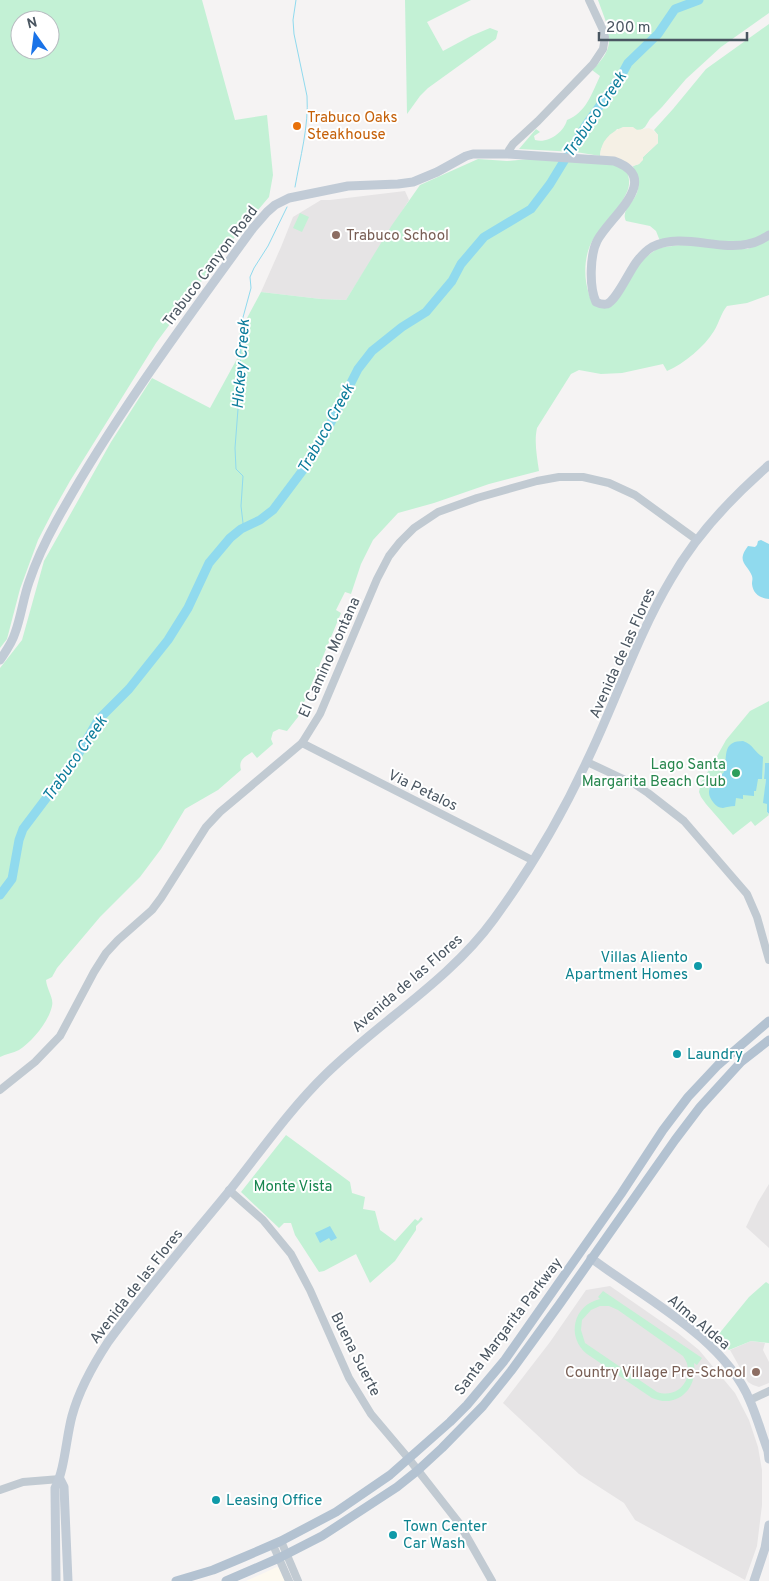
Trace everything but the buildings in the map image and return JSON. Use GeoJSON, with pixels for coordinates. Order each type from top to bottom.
{"type":"FeatureCollection","features":[{"type":"Feature","properties":{"kind":"main road","name":"Trabuco Canyon Road"},"geometry":{"type":"LineString","coordinates":[[0,660],[15,634],[29,583],[40,554],[55,523],[92,458],[153,366],[253,228],[266,212],[276,204],[304,194],[348,186],[405,184],[429,176],[466,156],[482,154],[609,161],[625,165],[632,173],[635,182],[633,193],[600,237],[594,249],[592,262],[593,292],[596,302],[601,304],[609,304],[637,260],[645,252],[660,244],[667,242],[689,242],[739,245],[757,242],[769,235]]}},
{"type":"Feature","properties":{"kind":"main road","name":"Avenida de las Flores"},"geometry":{"type":"LineString","coordinates":[[56,1581],[55,1488],[60,1479],[73,1414],[84,1383],[98,1359],[120,1326],[301,1100],[347,1053],[454,965],[480,937],[503,907],[550,832],[587,762],[653,612],[670,579],[697,540],[730,502],[769,465]]}},
{"type":"Feature","properties":{"kind":"main road","name":"Santa Margarita Parkway"},"geometry":{"type":"LineString","coordinates":[[176,1581],[213,1570],[277,1543],[336,1512],[409,1460],[467,1405],[504,1361],[621,1194],[663,1130],[688,1097],[718,1065],[769,1022]]}},
{"type":"Feature","properties":{"kind":"main road","name":"Santa Margarita Parkway"},"geometry":{"type":"LineString","coordinates":[[226,1581],[283,1556],[322,1536],[397,1487],[417,1471],[483,1406],[512,1371],[700,1107],[740,1062],[769,1040]]}},
{"type":"Feature","properties":{"kind":"main road","name":"Alma Aldea"},"geometry":{"type":"LineString","coordinates":[[591,1258],[658,1304],[706,1342],[729,1365],[750,1400],[769,1459]]}},
{"type":"Feature","properties":{"kind":"main road","name":"Avenida de las Flores"},"geometry":{"type":"LineString","coordinates":[[60,1479],[64,1487],[68,1581]]}},
{"type":"Feature","properties":{"kind":"main road"},"geometry":{"type":"LineString","coordinates":[[754,1581],[765,1548],[769,1525]]}},
{"type":"Feature","properties":{"kind":"street"},"geometry":{"type":"LineString","coordinates":[[508,154],[513,144],[593,64],[603,49],[605,37],[603,30],[589,0]]}},
{"type":"Feature","properties":{"kind":"street","name":"El Camino Montana"},"geometry":{"type":"LineString","coordinates":[[0,1090],[35,1062],[60,1036],[106,953],[152,910],[162,898],[206,827],[220,812],[302,743],[320,714],[377,579],[389,556],[414,528],[438,512],[478,498],[537,481],[559,477],[583,477],[610,483],[635,494],[697,540]]}},
{"type":"Feature","properties":{"kind":"street","name":"Via Petalos"},"geometry":{"type":"LineString","coordinates":[[302,743],[532,860]]}},
{"type":"Feature","properties":{"kind":"street"},"geometry":{"type":"LineString","coordinates":[[587,762],[636,785],[684,820],[747,894],[757,917],[769,960]]}},
{"type":"Feature","properties":{"kind":"street","name":"Buena Suerte"},"geometry":{"type":"LineString","coordinates":[[229,1190],[263,1220],[291,1254],[310,1290],[349,1378],[371,1414],[462,1528],[492,1581]]}},
{"type":"Feature","properties":{"kind":"street"},"geometry":{"type":"LineString","coordinates":[[750,1400],[769,1391]]}},
{"type":"Feature","properties":{"kind":"street"},"geometry":{"type":"LineString","coordinates":[[0,1490],[23,1482],[60,1479]]}},
{"type":"Feature","properties":{"kind":"street"},"geometry":{"type":"LineString","coordinates":[[277,1543],[298,1581]]}},
{"type":"Feature","properties":{"kind":"street"},"geometry":{"type":"LineString","coordinates":[[283,1556],[290,1581]]}},
{"type":"Feature","properties":{"kind":"shaded area","name":"Trabuco School"},"geometry":{"type":"Polygon","coordinates":[[[405,191],[409,200],[346,300],[261,292],[293,217],[321,200],[405,191]]]}},
{"type":"Feature","properties":{"kind":"shaded area"},"geometry":{"type":"Polygon","coordinates":[[[769,1184],[769,1248],[746,1227],[769,1184]]]}},
{"type":"Feature","properties":{"kind":"shaded area"},"geometry":{"type":"Polygon","coordinates":[[[610,1286],[678,1333],[699,1350],[735,1393],[749,1420],[758,1447],[762,1470],[762,1505],[757,1546],[745,1580],[635,1520],[624,1503],[579,1474],[503,1403],[550,1342],[586,1290],[610,1286]]]}},
{"type":"Feature","properties":{"kind":"shaded area","name":"Country Village Pre-School"},"geometry":{"type":"Polygon","coordinates":[[[751,1341],[765,1343],[763,1350],[769,1362],[769,1383],[759,1387],[748,1382],[730,1350],[751,1341]]]}},
{"type":"Feature","properties":{"kind":"shaded area"},"geometry":{"type":"Polygon","coordinates":[[[277,1567],[283,1570],[288,1581],[246,1581],[277,1567]]]}},
{"type":"Feature","properties":{"kind":"green space"},"geometry":{"type":"Polygon","coordinates":[[[0,0],[202,0],[235,120],[267,115],[273,175],[269,197],[229,244],[156,343],[70,481],[38,540],[20,589],[7,639],[0,648],[0,0]]]}},
{"type":"Feature","properties":{"kind":"green space"},"geometry":{"type":"Polygon","coordinates":[[[405,0],[471,0],[427,22],[443,51],[490,28],[498,31],[496,39],[428,88],[407,114],[405,0]]]}},
{"type":"Feature","properties":{"kind":"green space"},"geometry":{"type":"Polygon","coordinates":[[[598,0],[769,0],[769,13],[721,47],[686,79],[645,127],[641,130],[617,129],[601,149],[600,156],[576,152],[519,149],[536,129],[540,132],[534,136],[535,140],[550,139],[555,136],[563,129],[567,120],[579,113],[591,96],[600,76],[592,70],[601,61],[609,42],[609,30],[598,0]]]}},
{"type":"Feature","properties":{"kind":"green space"},"geometry":{"type":"Polygon","coordinates":[[[769,24],[769,232],[748,242],[660,241],[656,231],[650,226],[626,221],[625,213],[637,194],[638,189],[633,166],[639,164],[643,157],[658,143],[658,135],[654,130],[706,69],[769,24]]]}},
{"type":"Feature","properties":{"kind":"green space"},"geometry":{"type":"Polygon","coordinates":[[[478,159],[507,161],[529,159],[614,164],[627,172],[629,183],[626,194],[594,238],[586,258],[585,273],[587,287],[592,301],[597,306],[607,308],[642,260],[658,248],[680,245],[748,249],[769,238],[769,295],[747,303],[727,306],[714,331],[705,343],[687,359],[667,371],[663,364],[622,373],[601,374],[579,370],[571,374],[537,428],[536,444],[539,471],[489,484],[398,513],[373,540],[361,564],[351,594],[345,592],[336,610],[341,613],[298,717],[287,731],[279,729],[273,732],[271,739],[273,744],[257,758],[252,752],[245,757],[240,764],[241,770],[218,790],[185,809],[161,849],[140,877],[100,917],[57,968],[52,977],[46,980],[52,1006],[39,1031],[19,1050],[0,1057],[0,668],[22,640],[44,561],[111,442],[152,378],[210,408],[238,357],[239,333],[261,292],[346,300],[392,225],[420,185],[478,159]]]}},
{"type":"Feature","properties":{"kind":"green space"},"geometry":{"type":"Polygon","coordinates":[[[300,213],[309,217],[302,232],[293,228],[300,213]]]}},
{"type":"Feature","properties":{"kind":"green space","name":"Lago Santa Margarita Beach Club"},"geometry":{"type":"Polygon","coordinates":[[[769,701],[769,763],[765,763],[764,803],[768,803],[767,812],[769,815],[755,826],[751,821],[733,835],[701,797],[699,792],[701,782],[726,740],[750,711],[769,701]]]}},
{"type":"Feature","properties":{"kind":"green space","name":"Monte Vista"},"geometry":{"type":"Polygon","coordinates":[[[286,1135],[350,1182],[352,1193],[365,1197],[363,1209],[375,1211],[380,1230],[395,1241],[415,1219],[418,1221],[421,1217],[423,1219],[416,1226],[416,1230],[395,1261],[370,1283],[356,1254],[319,1272],[295,1235],[291,1223],[284,1223],[279,1228],[241,1192],[286,1135]]]}},
{"type":"Feature","properties":{"kind":"green space"},"geometry":{"type":"Polygon","coordinates":[[[766,1282],[769,1284],[769,1343],[751,1341],[729,1350],[719,1341],[718,1335],[749,1297],[766,1282]]]}},
{"type":"Feature","properties":{"kind":"green space"},"geometry":{"type":"Polygon","coordinates":[[[603,1291],[702,1358],[697,1365],[694,1363],[693,1381],[684,1394],[670,1401],[652,1398],[587,1354],[580,1347],[575,1331],[578,1315],[591,1302],[600,1299],[598,1297],[603,1291]],[[600,1306],[591,1310],[582,1320],[581,1330],[585,1343],[657,1392],[665,1394],[679,1389],[687,1378],[688,1371],[687,1363],[683,1356],[618,1310],[609,1306],[600,1306]]]}},
{"type":"Feature","properties":{"kind":"sand"},"geometry":{"type":"Polygon","coordinates":[[[623,127],[633,127],[637,130],[650,129],[658,135],[658,143],[643,157],[639,164],[633,166],[619,159],[600,156],[602,146],[607,138],[623,127]]]}},
{"type":"Feature","properties":{"kind":"water"},"geometry":{"type":"Polygon","coordinates":[[[761,540],[769,544],[769,599],[755,593],[752,576],[743,559],[748,546],[755,547],[758,541],[761,540]]]}},
{"type":"Feature","properties":{"kind":"water"},"geometry":{"type":"Polygon","coordinates":[[[743,741],[763,757],[762,779],[758,779],[754,796],[743,795],[743,799],[736,798],[735,806],[723,808],[715,804],[710,797],[711,785],[724,772],[728,747],[736,742],[743,741]]]}},
{"type":"Feature","properties":{"kind":"water"},"geometry":{"type":"Polygon","coordinates":[[[765,763],[769,763],[769,814],[767,812],[767,804],[763,803],[766,779],[764,779],[765,763]]]}},
{"type":"Feature","properties":{"kind":"water"},"geometry":{"type":"Polygon","coordinates":[[[330,1226],[337,1238],[331,1241],[329,1238],[320,1243],[315,1233],[330,1226]]]}},
{"type":"Feature","properties":{"kind":"waterway"},"geometry":{"type":"LineString","coordinates":[[295,187],[307,119],[307,96],[294,34],[293,20],[296,0]]}},
{"type":"Feature","properties":{"kind":"waterway","name":"Trabuco Creek"},"geometry":{"type":"LineString","coordinates":[[0,895],[12,879],[19,840],[23,829],[75,760],[98,720],[129,689],[168,640],[188,608],[209,563],[230,538],[241,529],[260,520],[273,510],[303,470],[325,434],[358,369],[372,351],[402,327],[426,312],[452,281],[461,264],[484,237],[531,209],[550,184],[586,125],[628,63],[658,34],[675,9],[699,0]]}},
{"type":"Feature","properties":{"kind":"waterway","name":"Hickey Creek"},"geometry":{"type":"LineString","coordinates":[[241,529],[243,523],[241,506],[243,476],[236,469],[235,448],[238,409],[236,398],[240,369],[242,321],[251,288],[250,277],[287,207]]}},
{"type":"Feature","properties":{"kind":"place","name":"Trabuco Oaks Steakhouse"},"geometry":{"type":"Point","coordinates":[297,126]}},
{"type":"Feature","properties":{"kind":"place","name":"Trabuco School"},"geometry":{"type":"Point","coordinates":[336,235]}},
{"type":"Feature","properties":{"kind":"place","name":"Lago Santa Margarita Beach Club"},"geometry":{"type":"Point","coordinates":[736,773]}},
{"type":"Feature","properties":{"kind":"place","name":"Villas Aliento Apartment Homes"},"geometry":{"type":"Point","coordinates":[698,966]}},
{"type":"Feature","properties":{"kind":"place","name":"Laundry"},"geometry":{"type":"Point","coordinates":[677,1054]}},
{"type":"Feature","properties":{"kind":"place","name":"Country Village Pre-School"},"geometry":{"type":"Point","coordinates":[756,1372]}},
{"type":"Feature","properties":{"kind":"place","name":"Leasing Office"},"geometry":{"type":"Point","coordinates":[216,1500]}},
{"type":"Feature","properties":{"kind":"place","name":"Town Center Car Wash"},"geometry":{"type":"Point","coordinates":[393,1535]}}]}
